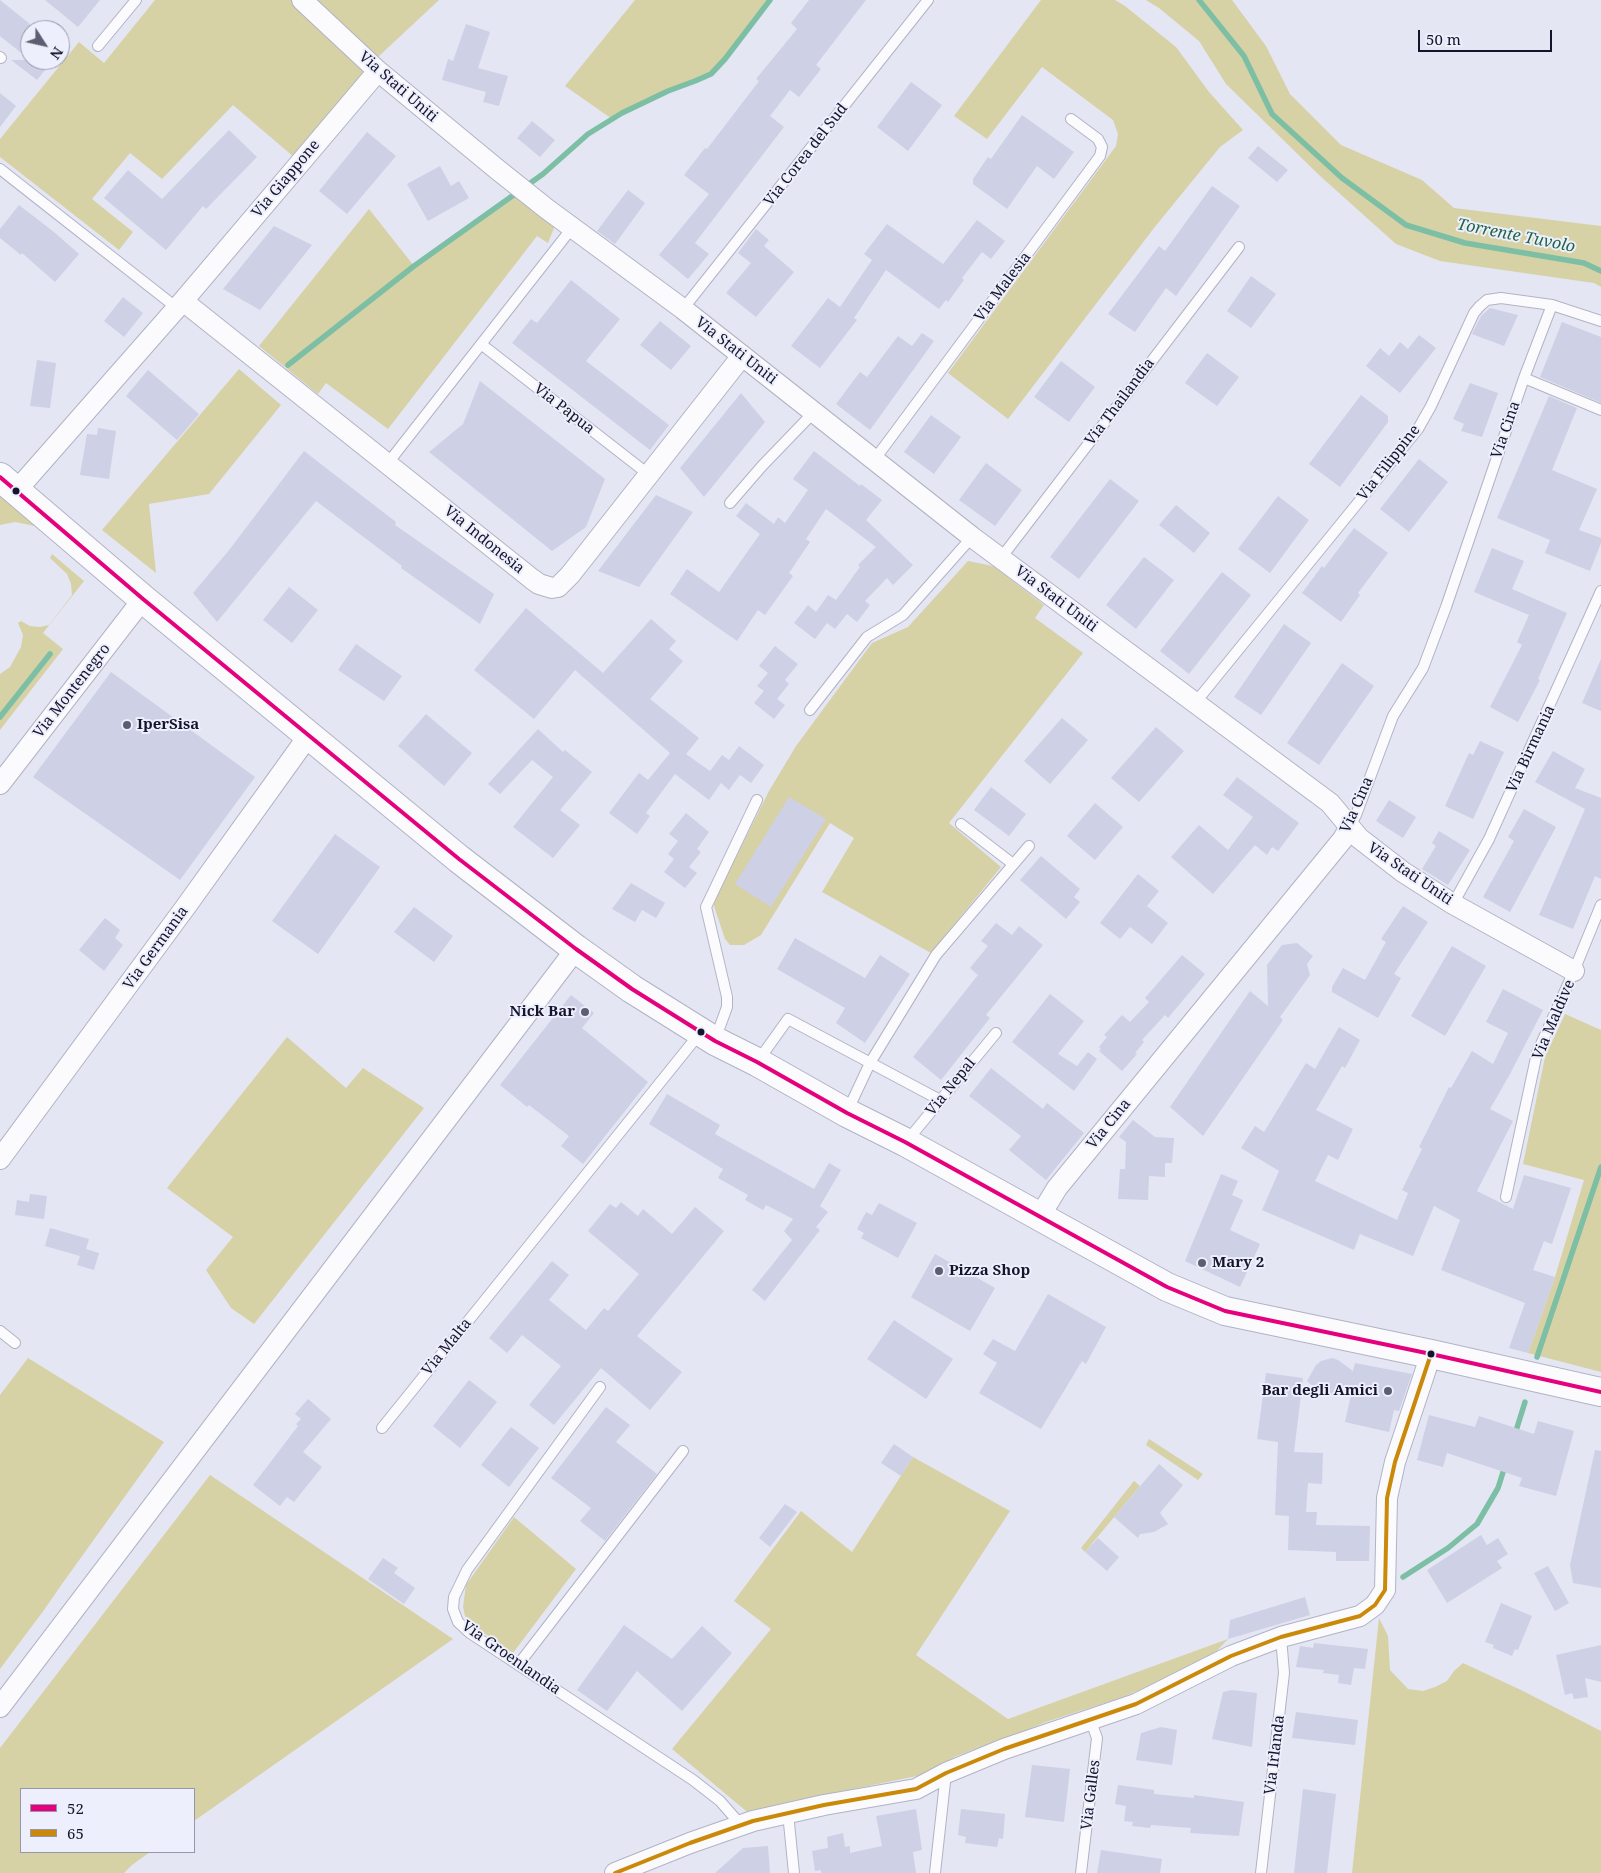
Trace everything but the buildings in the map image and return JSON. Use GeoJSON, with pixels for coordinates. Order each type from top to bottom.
{"type":"FeatureCollection","features":[{"type":"Feature","properties":{"kind":"street","name":"Via Stati Uniti"},"geometry":{"type":"LineString","coordinates":[[302,0],[378,71],[498,170],[572,228],[683,309],[972,537],[1330,803],[1359,838],[1403,872],[1453,904],[1574,970]]}},
{"type":"Feature","properties":{"kind":"street","name":"Via Giappone"},"geometry":{"type":"LineString","coordinates":[[8,484],[180,304],[378,71]]}},
{"type":"Feature","properties":{"kind":"street","name":"Via Indonesia"},"geometry":{"type":"LineString","coordinates":[[180,304],[388,463],[532,579],[546,587],[552,588],[558,587],[570,575],[742,356]]}},
{"type":"Feature","properties":{"kind":"street"},"geometry":{"type":"LineString","coordinates":[[8,484],[459,859],[576,949],[632,989],[708,1037],[906,1142],[1167,1287],[1225,1311],[1601,1392]]}},
{"type":"Feature","properties":{"kind":"street","name":"Via Montenegro"},"geometry":{"type":"LineString","coordinates":[[0,784],[144,599]]}},
{"type":"Feature","properties":{"kind":"street","name":"Via Germania"},"geometry":{"type":"LineString","coordinates":[[0,1159],[188,905],[309,735]]}},
{"type":"Feature","properties":{"kind":"street","name":"Via Cina"},"geometry":{"type":"LineString","coordinates":[[1040,1216],[1057,1188],[1343,839],[1349,828]]}},
{"type":"Feature","properties":{"kind":"street"},"geometry":{"type":"LineString","coordinates":[[0,1707],[576,949]]}},
{"type":"Feature","properties":{"kind":"street"},"geometry":{"type":"LineString","coordinates":[[615,1873],[741,1825],[841,1802],[916,1789],[946,1773],[1004,1749],[1090,1718],[1136,1704],[1232,1656],[1281,1637],[1360,1616],[1381,1598],[1386,1584],[1387,1498],[1395,1462],[1431,1354]]}},
{"type":"Feature","properties":{"kind":"lane"},"geometry":{"type":"LineString","coordinates":[[98,46],[136,0]]}},
{"type":"Feature","properties":{"kind":"lane","name":"Via Corea del Sud"},"geometry":{"type":"LineString","coordinates":[[683,309],[928,0]]}},
{"type":"Feature","properties":{"kind":"lane","name":"Via Malesia"},"geometry":{"type":"LineString","coordinates":[[875,459],[1100,156],[1102,147],[1098,139],[1070,119]]}},
{"type":"Feature","properties":{"kind":"lane"},"geometry":{"type":"LineString","coordinates":[[0,169],[180,304]]}},
{"type":"Feature","properties":{"kind":"lane"},"geometry":{"type":"LineString","coordinates":[[388,463],[572,228]]}},
{"type":"Feature","properties":{"kind":"lane","name":"Via Thailandia"},"geometry":{"type":"LineString","coordinates":[[1001,558],[1239,247]]}},
{"type":"Feature","properties":{"kind":"lane","name":"Via Filippine"},"geometry":{"type":"LineString","coordinates":[[1195,703],[1418,429],[1474,313],[1480,306],[1487,300],[1501,298],[1552,304],[1601,321]]}},
{"type":"Feature","properties":{"kind":"lane","name":"Via Cina"},"geometry":{"type":"LineString","coordinates":[[1349,828],[1356,815],[1393,716],[1423,668],[1446,607],[1524,378],[1552,304]]}},
{"type":"Feature","properties":{"kind":"lane","name":"Via Papua"},"geometry":{"type":"LineString","coordinates":[[481,344],[648,474]]}},
{"type":"Feature","properties":{"kind":"lane"},"geometry":{"type":"LineString","coordinates":[[1524,378],[1601,410]]}},
{"type":"Feature","properties":{"kind":"lane"},"geometry":{"type":"LineString","coordinates":[[730,503],[762,466],[814,412]]}},
{"type":"Feature","properties":{"kind":"lane"},"geometry":{"type":"LineString","coordinates":[[810,710],[867,637],[903,615],[972,537]]}},
{"type":"Feature","properties":{"kind":"lane","name":"Via Birmania"},"geometry":{"type":"LineString","coordinates":[[1453,904],[1489,839],[1601,591]]}},
{"type":"Feature","properties":{"kind":"lane","name":"Via Malta"},"geometry":{"type":"LineString","coordinates":[[382,1428],[724,1018],[727,997],[706,907],[757,800]]}},
{"type":"Feature","properties":{"kind":"lane"},"geometry":{"type":"LineString","coordinates":[[961,824],[1013,864]]}},
{"type":"Feature","properties":{"kind":"lane"},"geometry":{"type":"LineString","coordinates":[[847,1112],[870,1063],[936,955],[1029,846]]}},
{"type":"Feature","properties":{"kind":"lane","name":"Via Maldive"},"geometry":{"type":"LineString","coordinates":[[1506,1197],[1537,1053],[1601,905]]}},
{"type":"Feature","properties":{"kind":"lane"},"geometry":{"type":"LineString","coordinates":[[757,1062],[788,1019],[940,1100]]}},
{"type":"Feature","properties":{"kind":"lane","name":"Via Nepal"},"geometry":{"type":"LineString","coordinates":[[906,1142],[996,1032]]}},
{"type":"Feature","properties":{"kind":"lane"},"geometry":{"type":"LineString","coordinates":[[0,1331],[15,1343]]}},
{"type":"Feature","properties":{"kind":"lane","name":"Via Groenlandia"},"geometry":{"type":"LineString","coordinates":[[600,1387],[467,1570],[454,1597],[453,1609],[458,1622],[470,1633],[693,1780],[720,1801],[741,1825]]}},
{"type":"Feature","properties":{"kind":"lane"},"geometry":{"type":"LineString","coordinates":[[518,1664],[683,1451]]}},
{"type":"Feature","properties":{"kind":"lane","name":"Via Irlanda"},"geometry":{"type":"LineString","coordinates":[[1261,1873],[1284,1673],[1281,1637]]}},
{"type":"Feature","properties":{"kind":"lane","name":"Via Galles"},"geometry":{"type":"LineString","coordinates":[[1081,1873],[1097,1738],[1090,1718]]}},
{"type":"Feature","properties":{"kind":"lane"},"geometry":{"type":"LineString","coordinates":[[935,1873],[946,1773]]}},
{"type":"Feature","properties":{"kind":"lane"},"geometry":{"type":"LineString","coordinates":[[788,1813],[794,1873]]}},
{"type":"Feature","properties":{"kind":"shaded area"},"geometry":{"type":"Polygon","coordinates":[[[155,0],[294,0],[368,68],[295,158],[233,105],[162,179],[130,153],[92,199],[133,232],[119,250],[0,157],[0,139],[56,70],[70,70],[70,53],[79,42],[104,63],[155,0]]]}},
{"type":"Feature","properties":{"kind":"shaded area"},"geometry":{"type":"Polygon","coordinates":[[[317,0],[439,0],[378,57],[317,0]]]}},
{"type":"Feature","properties":{"kind":"shaded area"},"geometry":{"type":"Polygon","coordinates":[[[635,0],[770,0],[725,59],[711,74],[668,91],[612,119],[565,86],[635,0]]]}},
{"type":"Feature","properties":{"kind":"shaded area"},"geometry":{"type":"Polygon","coordinates":[[[1041,0],[1115,0],[1125,6],[1176,47],[1209,92],[1243,130],[1220,147],[1154,228],[1008,419],[948,373],[1116,146],[1118,134],[1113,120],[1042,67],[987,139],[954,116],[1041,0]]]}},
{"type":"Feature","properties":{"kind":"shaded area"},"geometry":{"type":"Polygon","coordinates":[[[1146,0],[1232,0],[1266,46],[1290,94],[1341,145],[1422,180],[1454,208],[1601,226],[1601,287],[1594,283],[1440,261],[1396,244],[1319,175],[1226,84],[1199,41],[1159,8],[1146,0]]]}},
{"type":"Feature","properties":{"kind":"shaded area"},"geometry":{"type":"Polygon","coordinates":[[[515,195],[552,221],[554,228],[548,243],[537,236],[388,429],[326,383],[318,394],[259,346],[369,209],[414,266],[515,195]]]}},
{"type":"Feature","properties":{"kind":"shaded area"},"geometry":{"type":"Polygon","coordinates":[[[239,369],[281,405],[209,494],[149,504],[156,573],[102,530],[239,369]]]}},
{"type":"Feature","properties":{"kind":"shaded area"},"geometry":{"type":"Polygon","coordinates":[[[0,494],[40,527],[15,522],[0,525],[0,494]]]}},
{"type":"Feature","properties":{"kind":"shaded area"},"geometry":{"type":"Polygon","coordinates":[[[52,554],[84,581],[43,633],[63,649],[0,730],[0,674],[10,667],[21,647],[23,635],[18,623],[21,621],[30,626],[40,627],[49,625],[72,595],[71,584],[67,574],[50,558],[52,554]]]}},
{"type":"Feature","properties":{"kind":"shaded area"},"geometry":{"type":"Polygon","coordinates":[[[968,561],[993,566],[1044,605],[1035,618],[1083,653],[949,823],[1001,867],[931,953],[822,892],[854,838],[830,823],[761,935],[744,945],[730,945],[725,939],[713,903],[769,791],[796,746],[872,643],[908,627],[968,561]]]}},
{"type":"Feature","properties":{"kind":"shaded area"},"geometry":{"type":"Polygon","coordinates":[[[1565,1014],[1601,1030],[1601,1372],[1528,1353],[1555,1277],[1584,1180],[1523,1164],[1545,1057],[1565,1014]]]}},
{"type":"Feature","properties":{"kind":"shaded area"},"geometry":{"type":"Polygon","coordinates":[[[287,1037],[346,1088],[363,1068],[424,1108],[254,1324],[231,1308],[206,1270],[233,1237],[167,1188],[287,1037]]]}},
{"type":"Feature","properties":{"kind":"shaded area"},"geometry":{"type":"Polygon","coordinates":[[[28,1358],[164,1442],[0,1669],[0,1395],[28,1358]]]}},
{"type":"Feature","properties":{"kind":"shaded area"},"geometry":{"type":"Polygon","coordinates":[[[1149,1439],[1203,1474],[1198,1480],[1146,1445],[1149,1439]]]}},
{"type":"Feature","properties":{"kind":"shaded area"},"geometry":{"type":"Polygon","coordinates":[[[913,1457],[1010,1511],[916,1655],[1008,1719],[1228,1639],[1213,1655],[1172,1676],[1123,1697],[1046,1722],[954,1757],[936,1769],[917,1776],[829,1794],[757,1813],[746,1811],[672,1749],[771,1629],[734,1601],[801,1511],[852,1552],[913,1457]]]}},
{"type":"Feature","properties":{"kind":"shaded area"},"geometry":{"type":"Polygon","coordinates":[[[210,1475],[453,1639],[195,1820],[195,1788],[20,1788],[20,1853],[149,1853],[124,1873],[0,1873],[0,1748],[210,1475]]]}},
{"type":"Feature","properties":{"kind":"shaded area"},"geometry":{"type":"Polygon","coordinates":[[[1134,1481],[1140,1486],[1085,1552],[1081,1548],[1134,1481]]]}},
{"type":"Feature","properties":{"kind":"shaded area"},"geometry":{"type":"Polygon","coordinates":[[[514,1517],[576,1569],[513,1653],[471,1624],[465,1616],[463,1607],[466,1585],[514,1517]]]}},
{"type":"Feature","properties":{"kind":"shaded area"},"geometry":{"type":"Polygon","coordinates":[[[1379,1618],[1388,1636],[1390,1670],[1408,1689],[1423,1691],[1435,1687],[1447,1681],[1463,1663],[1601,1731],[1601,1873],[1352,1873],[1379,1618]]]}},
{"type":"Feature","properties":{"kind":"waterway"},"geometry":{"type":"LineString","coordinates":[[288,365],[414,266],[543,174],[588,134],[622,113],[668,91],[711,74],[725,59],[770,0]]}},
{"type":"Feature","properties":{"kind":"waterway","name":"Torrente Tuvolo"},"geometry":{"type":"LineString","coordinates":[[1199,0],[1244,56],[1272,114],[1342,178],[1406,225],[1465,243],[1584,263],[1601,271]]}},
{"type":"Feature","properties":{"kind":"waterway"},"geometry":{"type":"LineString","coordinates":[[0,717],[50,654]]}},
{"type":"Feature","properties":{"kind":"waterway"},"geometry":{"type":"LineString","coordinates":[[1537,1357],[1601,1167]]}},
{"type":"Feature","properties":{"kind":"waterway"},"geometry":{"type":"LineString","coordinates":[[1515,1434],[1525,1402]]}},
{"type":"Feature","properties":{"kind":"waterway"},"geometry":{"type":"LineString","coordinates":[[1403,1577],[1448,1548],[1477,1524],[1498,1488],[1505,1466]]}},
{"type":"Feature","properties":{"kind":"transit line","name":"52"},"geometry":{"type":"LineString","coordinates":[[0,477],[143,599],[459,859],[576,949],[632,989],[715,1041],[757,1062],[847,1113],[905,1142],[1167,1287],[1225,1311],[1601,1392]]}},
{"type":"Feature","properties":{"kind":"transit line","name":"65"},"geometry":{"type":"LineString","coordinates":[[615,1873],[690,1843],[753,1821],[824,1805],[916,1789],[946,1773],[1004,1749],[1136,1704],[1231,1656],[1281,1637],[1360,1616],[1375,1605],[1385,1590],[1387,1498],[1395,1462],[1431,1354]]}},
{"type":"Feature","properties":{"kind":"place","name":"IperSisa"},"geometry":{"type":"Point","coordinates":[127,725]}},
{"type":"Feature","properties":{"kind":"place","name":"Nick Bar"},"geometry":{"type":"Point","coordinates":[585,1012]}},
{"type":"Feature","properties":{"kind":"place","name":"Mary 2"},"geometry":{"type":"Point","coordinates":[1202,1263]}},
{"type":"Feature","properties":{"kind":"place","name":"Pizza Shop"},"geometry":{"type":"Point","coordinates":[939,1271]}},
{"type":"Feature","properties":{"kind":"place","name":"Bar degli Amici"},"geometry":{"type":"Point","coordinates":[1388,1391]}}]}
